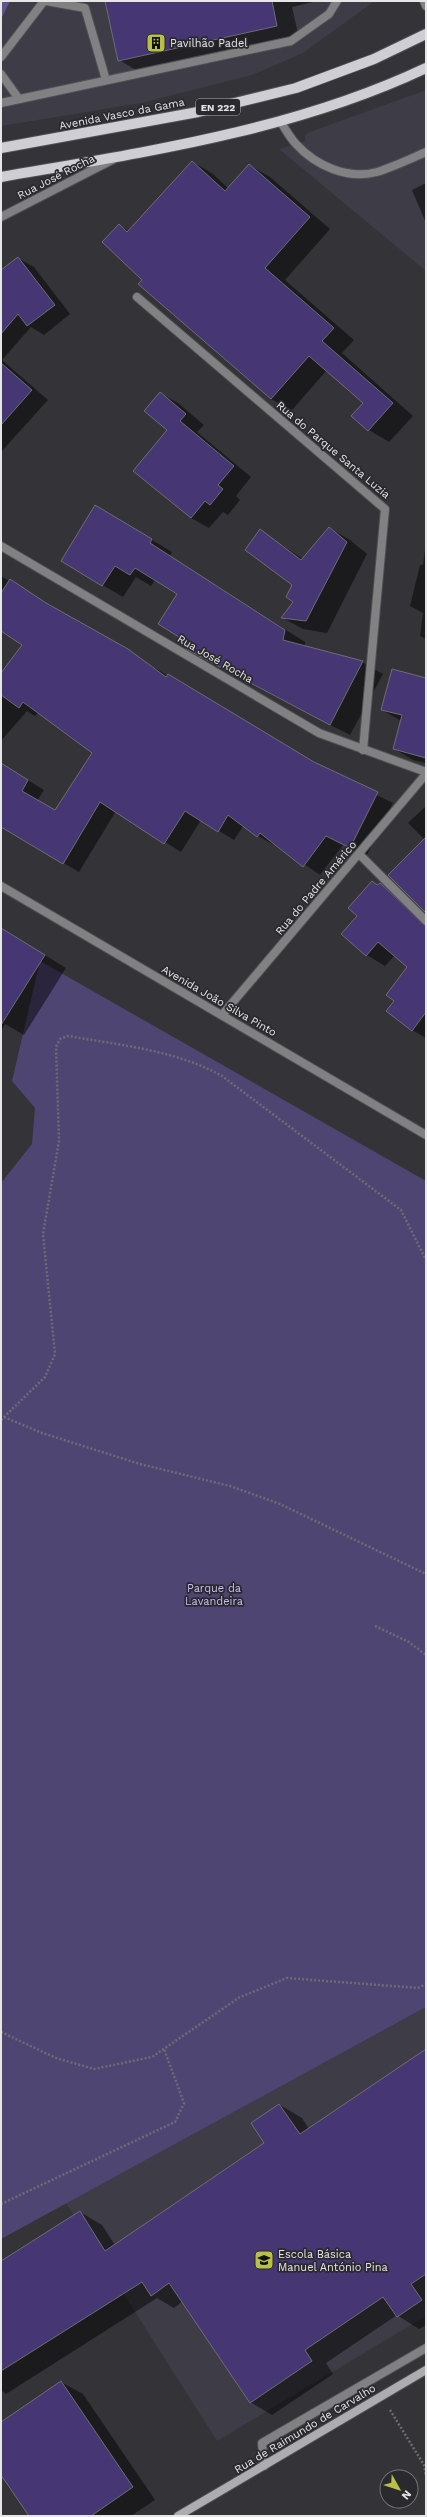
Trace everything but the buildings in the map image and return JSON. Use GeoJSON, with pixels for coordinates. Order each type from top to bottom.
{"type":"FeatureCollection","features":[{"type":"Feature","properties":{"kind":"main road","name":"Avenida Vasco da Gama"},"geometry":{"type":"LineString","coordinates":[[1,148],[198,112],[296,88],[374,59],[426,34]]}},
{"type":"Feature","properties":{"kind":"main road","name":"EN 222"},"geometry":{"type":"LineString","coordinates":[[1,177],[203,140],[280,121],[336,104],[426,68]]}},
{"type":"Feature","properties":{"kind":"main road","name":"Rua de Raimundo de Carvalho"},"geometry":{"type":"LineString","coordinates":[[178,2516],[426,2370]]}},
{"type":"Feature","properties":{"kind":"street"},"geometry":{"type":"LineString","coordinates":[[1,57],[45,1],[85,8],[106,80]]}},
{"type":"Feature","properties":{"kind":"street"},"geometry":{"type":"LineString","coordinates":[[1,103],[291,41],[329,14],[337,1]]}},
{"type":"Feature","properties":{"kind":"street"},"geometry":{"type":"LineString","coordinates":[[424,1],[426,6]]}},
{"type":"Feature","properties":{"kind":"street"},"geometry":{"type":"LineString","coordinates":[[1,74],[19,99]]}},
{"type":"Feature","properties":{"kind":"street"},"geometry":{"type":"LineString","coordinates":[[280,121],[296,144],[322,165],[337,171],[354,174],[376,172],[426,152]]}},
{"type":"Feature","properties":{"kind":"street","name":"Rua José Rocha"},"geometry":{"type":"LineString","coordinates":[[1,217],[120,156]]}},
{"type":"Feature","properties":{"kind":"street","name":"Rua do Parque Santa Luzia"},"geometry":{"type":"LineString","coordinates":[[137,297],[385,509],[363,750]]}},
{"type":"Feature","properties":{"kind":"street","name":"Rua José Rocha"},"geometry":{"type":"LineString","coordinates":[[1,546],[319,733],[426,773]]}},
{"type":"Feature","properties":{"kind":"street","name":"Rua do Padre Américo"},"geometry":{"type":"LineString","coordinates":[[222,1015],[426,773]]}},
{"type":"Feature","properties":{"kind":"street"},"geometry":{"type":"LineString","coordinates":[[358,854],[426,921]]}},
{"type":"Feature","properties":{"kind":"street","name":"Avenida João Silva Pinto"},"geometry":{"type":"LineString","coordinates":[[1,886],[426,1135]]}},
{"type":"Feature","properties":{"kind":"street"},"geometry":{"type":"LineString","coordinates":[[264,2466],[262,2443],[426,2348]]}},
{"type":"Feature","properties":{"kind":"path"},"geometry":{"type":"LineString","coordinates":[[1,1420],[45,1377],[55,1354],[43,1234],[59,1141],[56,1047],[60,1039],[68,1036],[137,1047],[205,1067],[222,1076],[401,1210],[426,1260]]}},
{"type":"Feature","properties":{"kind":"path"},"geometry":{"type":"LineString","coordinates":[[4,1417],[49,1436],[140,1464],[230,1486],[280,1504],[426,1574]]}},
{"type":"Feature","properties":{"kind":"path"},"geometry":{"type":"LineString","coordinates":[[375,1626],[409,1642],[426,1655]]}},
{"type":"Feature","properties":{"kind":"path"},"geometry":{"type":"LineString","coordinates":[[1,2032],[56,2058],[94,2069],[152,2057],[240,1997],[287,1978],[418,1988],[426,1984]]}},
{"type":"Feature","properties":{"kind":"path"},"geometry":{"type":"LineString","coordinates":[[1,2204],[175,2122],[184,2103],[164,2048]]}},
{"type":"Feature","properties":{"kind":"path"},"geometry":{"type":"LineString","coordinates":[[381,2396],[424,2465],[426,2476]]}},
{"type":"Feature","properties":{"kind":"shaded area"},"geometry":{"type":"Polygon","coordinates":[[[1,1],[372,1],[372,3],[303,53],[252,75],[141,103],[1,126],[1,1]]]}},
{"type":"Feature","properties":{"kind":"shaded area"},"geometry":{"type":"Polygon","coordinates":[[[1,1],[10,1],[1,19],[1,1]]]}},
{"type":"Feature","properties":{"kind":"shaded area"},"geometry":{"type":"Polygon","coordinates":[[[426,90],[426,271],[279,149],[305,141],[305,135],[310,132],[426,90]]]}},
{"type":"Feature","properties":{"kind":"shaded area","name":"Escola Básica Manuel António Pina"},"geometry":{"type":"Polygon","coordinates":[[[426,2007],[426,2316],[217,2441],[66,2203],[426,2007]]]}},
{"type":"Feature","properties":{"kind":"green space","name":"Parque da Lavandeira"},"geometry":{"type":"Polygon","coordinates":[[[40,961],[426,1181],[426,2007],[1,2239],[1,1183],[32,1144],[35,1108],[12,1081],[40,961]]]}},
{"type":"Feature","properties":{"kind":"place","name":"Pavilhão Padel"},"geometry":{"type":"Point","coordinates":[156,43]}},
{"type":"Feature","properties":{"kind":"place","name":"Escola Básica Manuel António Pina"},"geometry":{"type":"Point","coordinates":[264,2260]}}]}
